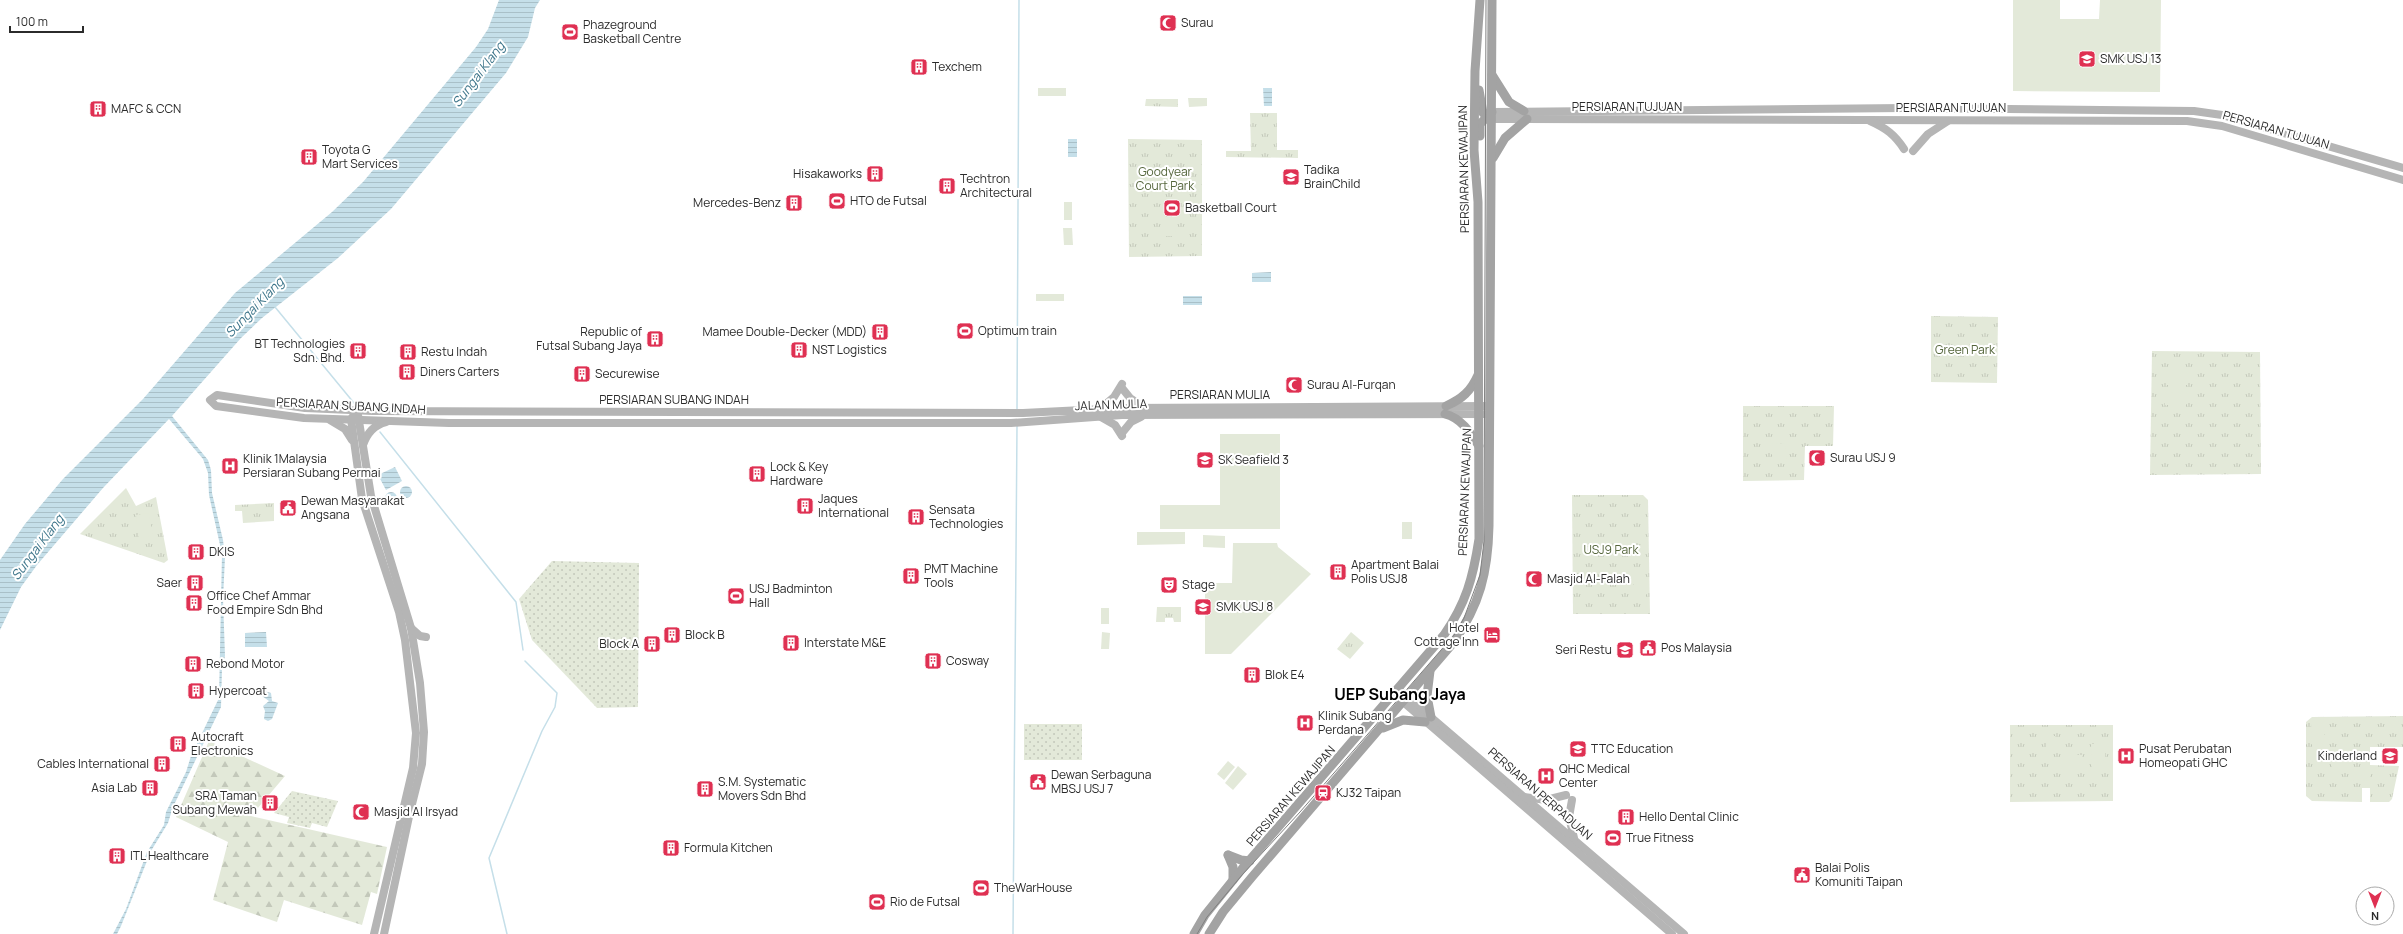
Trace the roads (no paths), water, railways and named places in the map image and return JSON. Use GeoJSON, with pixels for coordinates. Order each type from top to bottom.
{"type":"FeatureCollection","features":[{"type":"Feature","properties":{"kind":"main road","name":"PERSIARAN KEWAJIPAN"},"geometry":{"type":"LineString","coordinates":[[1194,934],[1205,915],[1233,880],[1444,635],[1459,611],[1470,585],[1478,539],[1480,410],[1476,170],[1474,150],[1475,71],[1480,0]]}},
{"type":"Feature","properties":{"kind":"main road","name":"PERSIARAN KEWAJIPAN"},"geometry":{"type":"LineString","coordinates":[[1209,934],[1238,894],[1463,630],[1484,580],[1488,556],[1490,480],[1490,116],[1492,74],[1492,0]]}},
{"type":"Feature","properties":{"kind":"main road"},"geometry":{"type":"LineString","coordinates":[[1475,71],[1481,108],[1490,116],[1480,124],[1480,153],[1476,170]]}},
{"type":"Feature","properties":{"kind":"main road"},"geometry":{"type":"LineString","coordinates":[[1491,160],[1500,144],[1525,115],[1509,102],[1492,74]]}},
{"type":"Feature","properties":{"kind":"main road"},"geometry":{"type":"LineString","coordinates":[[2011,109],[2009,114],[2019,120]]}},
{"type":"Feature","properties":{"kind":"main road","name":"PERSIARAN TUJUAN"},"geometry":{"type":"LineString","coordinates":[[1490,116],[2011,109],[2174,110],[2209,113],[2403,168]]}},
{"type":"Feature","properties":{"kind":"main road","name":"PERSIARAN TUJUAN"},"geometry":{"type":"LineString","coordinates":[[1525,115],[1867,120],[2187,121],[2210,124],[2403,180]]}},
{"type":"Feature","properties":{"kind":"main road"},"geometry":{"type":"LineString","coordinates":[[1867,120],[1885,127],[1895,135],[1904,149]]}},
{"type":"Feature","properties":{"kind":"main road"},"geometry":{"type":"LineString","coordinates":[[1913,151],[1928,134],[1950,120]]}},
{"type":"Feature","properties":{"kind":"main road","name":"PERSIARAN KEWAJIPAN"},"geometry":{"type":"LineString","coordinates":[[1490,330],[1494,358],[1495,423],[1490,480]]}},
{"type":"Feature","properties":{"kind":"main road"},"geometry":{"type":"LineString","coordinates":[[1479,372],[1473,386],[1463,398],[1445,410],[1463,424],[1479,447]]}},
{"type":"Feature","properties":{"kind":"main road"},"geometry":{"type":"LineString","coordinates":[[1122,386],[1130,398],[1147,411],[1131,422],[1122,434],[1115,425],[1099,413],[1122,386]]}},
{"type":"Feature","properties":{"kind":"main road","name":"PERSIARAN SUBANG INDAH"},"geometry":{"type":"LineString","coordinates":[[1010,423],[393,421],[278,416],[216,406],[210,400],[212,396],[217,395],[305,408],[356,411],[1099,413]]}},
{"type":"Feature","properties":{"kind":"main road","name":"PERSIARAN MULIA"},"geometry":{"type":"LineString","coordinates":[[1284,415],[1445,410]]}},
{"type":"Feature","properties":{"kind":"main road","name":"PERSIARAN MULIA"},"geometry":{"type":"LineString","coordinates":[[1147,411],[1490,410]]}},
{"type":"Feature","properties":{"kind":"main road"},"geometry":{"type":"LineString","coordinates":[[356,411],[360,419],[362,445],[371,496],[411,628],[422,707],[424,756],[384,934]]}},
{"type":"Feature","properties":{"kind":"main road"},"geometry":{"type":"LineString","coordinates":[[356,411],[351,419],[362,499],[400,612],[412,688],[416,733],[415,760],[374,934]]}},
{"type":"Feature","properties":{"kind":"main road","name":"JALAN MULIA"},"geometry":{"type":"LineString","coordinates":[[1010,423],[1099,413],[1147,411],[1284,415]]}},
{"type":"Feature","properties":{"kind":"main road"},"geometry":{"type":"LineString","coordinates":[[326,419],[345,429],[354,444]]}},
{"type":"Feature","properties":{"kind":"main road"},"geometry":{"type":"LineString","coordinates":[[362,445],[370,431],[376,425],[393,421]]}},
{"type":"Feature","properties":{"kind":"main road"},"geometry":{"type":"LineString","coordinates":[[411,628],[420,636],[425,637],[418,644],[415,652]]}},
{"type":"Feature","properties":{"kind":"main road"},"geometry":{"type":"LineString","coordinates":[[1379,730],[1403,720],[1428,720],[1427,696],[1432,668]]}},
{"type":"Feature","properties":{"kind":"main road","name":"PERSIARAN PERPADUAN"},"geometry":{"type":"LineString","coordinates":[[1396,692],[1672,934]]}},
{"type":"Feature","properties":{"kind":"main road","name":"PERSIARAN PERPADUAN"},"geometry":{"type":"LineString","coordinates":[[1428,720],[1524,797],[1684,934]]}},
{"type":"Feature","properties":{"kind":"main road"},"geometry":{"type":"LineString","coordinates":[[1524,797],[1546,800],[1569,798],[1571,831],[1576,841]]}},
{"type":"Feature","properties":{"kind":"main road"},"geometry":{"type":"LineString","coordinates":[[1233,880],[1233,867],[1228,855],[1241,860],[1250,861]]}},
{"type":"Feature","properties":{"kind":"water","name":"Sungai Klang"},"geometry":{"type":"Polygon","coordinates":[[[499,0],[540,0],[535,8],[528,37],[506,73],[391,209],[338,258],[262,318],[241,338],[172,416],[208,460],[211,470],[212,493],[223,540],[225,557],[223,599],[225,656],[222,668],[221,707],[173,807],[168,823],[151,851],[121,926],[117,934],[113,934],[126,909],[147,852],[164,825],[166,812],[186,772],[191,756],[219,698],[222,554],[209,495],[208,473],[203,459],[169,419],[103,488],[37,565],[21,587],[0,630],[0,560],[25,524],[63,479],[143,399],[235,293],[332,212],[363,182],[476,47],[488,29],[499,0]]]}},
{"type":"Feature","properties":{"kind":"water"},"geometry":{"type":"Polygon","coordinates":[[[1263,88],[1272,88],[1272,106],[1264,106],[1263,88]]]}},
{"type":"Feature","properties":{"kind":"water"},"geometry":{"type":"Polygon","coordinates":[[[1068,139],[1077,139],[1077,157],[1068,157],[1068,139]]]}},
{"type":"Feature","properties":{"kind":"water"},"geometry":{"type":"Polygon","coordinates":[[[1271,272],[1271,282],[1252,282],[1252,273],[1271,272]]]}},
{"type":"Feature","properties":{"kind":"water"},"geometry":{"type":"Polygon","coordinates":[[[1183,296],[1202,296],[1202,305],[1183,305],[1183,296]]]}},
{"type":"Feature","properties":{"kind":"water"},"geometry":{"type":"Polygon","coordinates":[[[395,467],[402,481],[386,490],[378,475],[395,467]]]}},
{"type":"Feature","properties":{"kind":"water"},"geometry":{"type":"Polygon","coordinates":[[[404,486],[408,486],[412,492],[408,498],[404,498],[400,494],[400,490],[404,486]]]}},
{"type":"Feature","properties":{"kind":"water"},"geometry":{"type":"Polygon","coordinates":[[[391,492],[395,494],[397,498],[395,502],[391,504],[387,502],[385,498],[387,494],[391,492]]]}},
{"type":"Feature","properties":{"kind":"water"},"geometry":{"type":"Polygon","coordinates":[[[266,632],[267,647],[245,647],[245,633],[266,632]]]}},
{"type":"Feature","properties":{"kind":"water"},"geometry":{"type":"Polygon","coordinates":[[[264,691],[271,693],[272,701],[278,703],[272,719],[268,721],[264,719],[265,711],[263,706],[269,701],[262,696],[262,692],[264,691]]]}},
{"type":"Feature","properties":{"kind":"waterway"},"geometry":{"type":"LineString","coordinates":[[1017,410],[1019,0]]}},
{"type":"Feature","properties":{"kind":"waterway"},"geometry":{"type":"LineString","coordinates":[[275,307],[354,403]]}},
{"type":"Feature","properties":{"kind":"waterway"},"geometry":{"type":"LineString","coordinates":[[1013,934],[1017,426]]}},
{"type":"Feature","properties":{"kind":"waterway"},"geometry":{"type":"LineString","coordinates":[[380,432],[516,602],[523,650]]}},
{"type":"Feature","properties":{"kind":"waterway"},"geometry":{"type":"LineString","coordinates":[[507,934],[489,858],[542,731],[555,707],[557,693],[525,661]]}},
{"type":"Feature","properties":{"kind":"tram line"},"geometry":{"type":"LineString","coordinates":[[1197,934],[1207,917],[1242,875],[1300,812],[1455,634],[1464,618],[1480,575],[1484,541],[1486,0]]}},
{"type":"Feature","properties":{"kind":"place","name":"Surau"},"geometry":{"type":"Point","coordinates":[1168,23]}},
{"type":"Feature","properties":{"kind":"place","name":"Phazeground Basketball Centre"},"geometry":{"type":"Point","coordinates":[570,32]}},
{"type":"Feature","properties":{"kind":"place","name":"SMK USJ 13"},"geometry":{"type":"Point","coordinates":[2087,59]}},
{"type":"Feature","properties":{"kind":"place","name":"Texchem"},"geometry":{"type":"Point","coordinates":[919,67]}},
{"type":"Feature","properties":{"kind":"place","name":"MAFC & CCN"},"geometry":{"type":"Point","coordinates":[98,109]}},
{"type":"Feature","properties":{"kind":"place","name":"Toyota G Mart Services"},"geometry":{"type":"Point","coordinates":[309,157]}},
{"type":"Feature","properties":{"kind":"place","name":"Hisakaworks"},"geometry":{"type":"Point","coordinates":[875,174]}},
{"type":"Feature","properties":{"kind":"place","name":"Tadika BrainChild"},"geometry":{"type":"Point","coordinates":[1291,177]}},
{"type":"Feature","properties":{"kind":"place","name":"Techtron Architectural"},"geometry":{"type":"Point","coordinates":[947,186]}},
{"type":"Feature","properties":{"kind":"place","name":"HTO de Futsal"},"geometry":{"type":"Point","coordinates":[837,201]}},
{"type":"Feature","properties":{"kind":"place","name":"Mercedes-Benz"},"geometry":{"type":"Point","coordinates":[794,203]}},
{"type":"Feature","properties":{"kind":"place","name":"Basketball Court"},"geometry":{"type":"Point","coordinates":[1172,208]}},
{"type":"Feature","properties":{"kind":"place","name":"Optimum train"},"geometry":{"type":"Point","coordinates":[965,331]}},
{"type":"Feature","properties":{"kind":"place","name":"Mamee Double-Decker (MDD)"},"geometry":{"type":"Point","coordinates":[880,332]}},
{"type":"Feature","properties":{"kind":"place","name":"Republic of Futsal Subang Jaya"},"geometry":{"type":"Point","coordinates":[655,339]}},
{"type":"Feature","properties":{"kind":"place","name":"NST Logistics"},"geometry":{"type":"Point","coordinates":[799,350]}},
{"type":"Feature","properties":{"kind":"place","name":"BT Technologies Sdn. Bhd."},"geometry":{"type":"Point","coordinates":[358,351]}},
{"type":"Feature","properties":{"kind":"place","name":"Restu Indah"},"geometry":{"type":"Point","coordinates":[408,352]}},
{"type":"Feature","properties":{"kind":"place","name":"Diners Carters"},"geometry":{"type":"Point","coordinates":[407,372]}},
{"type":"Feature","properties":{"kind":"place","name":"Securewise"},"geometry":{"type":"Point","coordinates":[582,374]}},
{"type":"Feature","properties":{"kind":"place","name":"Surau Al-Furqan"},"geometry":{"type":"Point","coordinates":[1294,385]}},
{"type":"Feature","properties":{"kind":"place","name":"Surau USJ 9"},"geometry":{"type":"Point","coordinates":[1817,458]}},
{"type":"Feature","properties":{"kind":"place","name":"SK Seafield 3"},"geometry":{"type":"Point","coordinates":[1205,460]}},
{"type":"Feature","properties":{"kind":"place","name":"Klinik 1Malaysia Persiaran Subang Permai"},"geometry":{"type":"Point","coordinates":[230,466]}},
{"type":"Feature","properties":{"kind":"place","name":"Lock & Key Hardware"},"geometry":{"type":"Point","coordinates":[757,474]}},
{"type":"Feature","properties":{"kind":"place","name":"Jaques International"},"geometry":{"type":"Point","coordinates":[805,506]}},
{"type":"Feature","properties":{"kind":"place","name":"Dewan Masyarakat Angsana"},"geometry":{"type":"Point","coordinates":[288,508]}},
{"type":"Feature","properties":{"kind":"place","name":"Sensata Technologies"},"geometry":{"type":"Point","coordinates":[916,517]}},
{"type":"Feature","properties":{"kind":"place","name":"DKIS"},"geometry":{"type":"Point","coordinates":[196,552]}},
{"type":"Feature","properties":{"kind":"place","name":"Apartment Balai Polis USJ8"},"geometry":{"type":"Point","coordinates":[1338,572]}},
{"type":"Feature","properties":{"kind":"place","name":"PMT Machine Tools"},"geometry":{"type":"Point","coordinates":[911,576]}},
{"type":"Feature","properties":{"kind":"place","name":"Masjid Al-Falah"},"geometry":{"type":"Point","coordinates":[1534,579]}},
{"type":"Feature","properties":{"kind":"place","name":"Saer"},"geometry":{"type":"Point","coordinates":[195,583]}},
{"type":"Feature","properties":{"kind":"place","name":"Stage"},"geometry":{"type":"Point","coordinates":[1169,585]}},
{"type":"Feature","properties":{"kind":"place","name":"USJ Badminton Hall"},"geometry":{"type":"Point","coordinates":[736,596]}},
{"type":"Feature","properties":{"kind":"place","name":"Office Chef Ammar Food Empire Sdn Bhd"},"geometry":{"type":"Point","coordinates":[194,603]}},
{"type":"Feature","properties":{"kind":"place","name":"SMK USJ 8"},"geometry":{"type":"Point","coordinates":[1203,607]}},
{"type":"Feature","properties":{"kind":"place","name":"Block B"},"geometry":{"type":"Point","coordinates":[672,635]}},
{"type":"Feature","properties":{"kind":"place","name":"Hotel Cottage Inn"},"geometry":{"type":"Point","coordinates":[1492,635]}},
{"type":"Feature","properties":{"kind":"place","name":"Interstate M&E"},"geometry":{"type":"Point","coordinates":[791,643]}},
{"type":"Feature","properties":{"kind":"place","name":"Block A"},"geometry":{"type":"Point","coordinates":[652,644]}},
{"type":"Feature","properties":{"kind":"place","name":"Pos Malaysia"},"geometry":{"type":"Point","coordinates":[1648,648]}},
{"type":"Feature","properties":{"kind":"place","name":"Seri Restu"},"geometry":{"type":"Point","coordinates":[1625,650]}},
{"type":"Feature","properties":{"kind":"place","name":"Cosway"},"geometry":{"type":"Point","coordinates":[933,661]}},
{"type":"Feature","properties":{"kind":"place","name":"Rebond Motor"},"geometry":{"type":"Point","coordinates":[193,664]}},
{"type":"Feature","properties":{"kind":"place","name":"Blok E4"},"geometry":{"type":"Point","coordinates":[1252,675]}},
{"type":"Feature","properties":{"kind":"place","name":"Hypercoat"},"geometry":{"type":"Point","coordinates":[196,691]}},
{"type":"Feature","properties":{"kind":"place","name":"Klinik Subang Perdana"},"geometry":{"type":"Point","coordinates":[1305,723]}},
{"type":"Feature","properties":{"kind":"place","name":"Autocraft Electronics"},"geometry":{"type":"Point","coordinates":[178,744]}},
{"type":"Feature","properties":{"kind":"place","name":"TTC Education"},"geometry":{"type":"Point","coordinates":[1578,749]}},
{"type":"Feature","properties":{"kind":"place","name":"Pusat Perubatan Homeopati GHC"},"geometry":{"type":"Point","coordinates":[2126,756]}},
{"type":"Feature","properties":{"kind":"place","name":"Kinderland"},"geometry":{"type":"Point","coordinates":[2390,756]}},
{"type":"Feature","properties":{"kind":"place","name":"Cables International"},"geometry":{"type":"Point","coordinates":[162,764]}},
{"type":"Feature","properties":{"kind":"place","name":"QHC Medical Center"},"geometry":{"type":"Point","coordinates":[1546,776]}},
{"type":"Feature","properties":{"kind":"place","name":"Dewan Serbaguna MBSJ USJ 7"},"geometry":{"type":"Point","coordinates":[1038,782]}},
{"type":"Feature","properties":{"kind":"place","name":"Asia Lab"},"geometry":{"type":"Point","coordinates":[150,788]}},
{"type":"Feature","properties":{"kind":"place","name":"S.M. Systematic Movers Sdn Bhd"},"geometry":{"type":"Point","coordinates":[705,789]}},
{"type":"Feature","properties":{"kind":"place","name":"KJ32 Taipan"},"geometry":{"type":"Point","coordinates":[1323,793]}},
{"type":"Feature","properties":{"kind":"place","name":"SRA Taman Subang Mewah"},"geometry":{"type":"Point","coordinates":[270,803]}},
{"type":"Feature","properties":{"kind":"place","name":"Masjid Al Irsyad"},"geometry":{"type":"Point","coordinates":[361,812]}},
{"type":"Feature","properties":{"kind":"place","name":"Hello Dental Clinic"},"geometry":{"type":"Point","coordinates":[1626,817]}},
{"type":"Feature","properties":{"kind":"place","name":"True Fitness"},"geometry":{"type":"Point","coordinates":[1613,838]}},
{"type":"Feature","properties":{"kind":"place","name":"Formula Kitchen"},"geometry":{"type":"Point","coordinates":[671,848]}},
{"type":"Feature","properties":{"kind":"place","name":"ITL Healthcare"},"geometry":{"type":"Point","coordinates":[117,856]}},
{"type":"Feature","properties":{"kind":"place","name":"Balai Polis Komuniti Taipan"},"geometry":{"type":"Point","coordinates":[1802,875]}},
{"type":"Feature","properties":{"kind":"place","name":"TheWarHouse"},"geometry":{"type":"Point","coordinates":[981,888]}},
{"type":"Feature","properties":{"kind":"place","name":"Rio de Futsal"},"geometry":{"type":"Point","coordinates":[877,902]}},
{"type":"Feature","properties":{"kind":"district","name":"UEP Subang Jaya"},"geometry":{"type":"Point","coordinates":[1400,694]}},
{"type":"Feature","properties":{"kind":"park label","name":"Goodyear Court Park"},"geometry":{"type":"Point","coordinates":[1165,179]}},
{"type":"Feature","properties":{"kind":"park label","name":"Green Park"},"geometry":{"type":"Point","coordinates":[1965,350]}},
{"type":"Feature","properties":{"kind":"park label","name":"USJ9 Park"},"geometry":{"type":"Point","coordinates":[1611,550]}}]}
